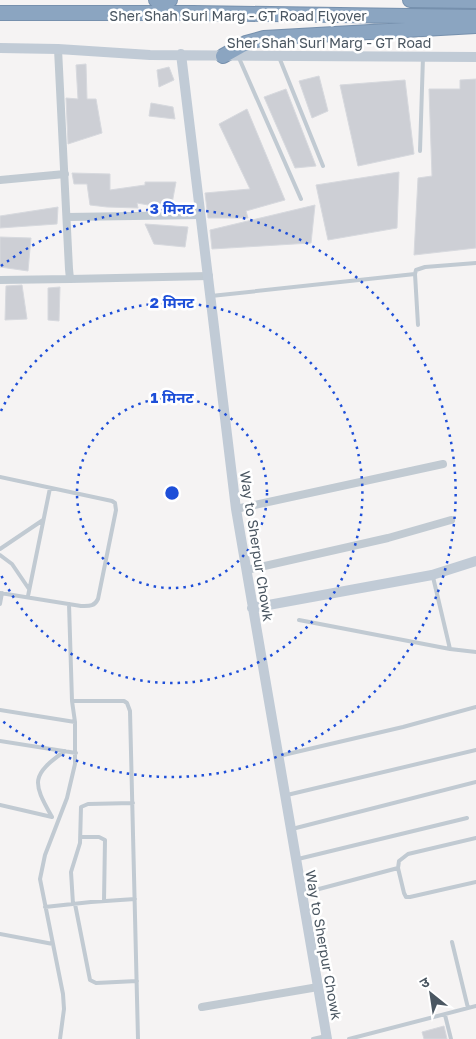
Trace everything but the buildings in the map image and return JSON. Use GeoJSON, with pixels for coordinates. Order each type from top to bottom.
{"type":"FeatureCollection","features":[{"type":"Feature","properties":{"kind":"highway","name":"Sher Shah Suri Marg - GT Road Flyover"},"geometry":{"type":"LineString","coordinates":[[156,0],[170,0]]}},
{"type":"Feature","properties":{"kind":"highway"},"geometry":{"type":"LineString","coordinates":[[410,0],[476,0]]}},
{"type":"Feature","properties":{"kind":"highway","name":"Sher Shah Suri Marg - GT Road Flyover"},"geometry":{"type":"LineString","coordinates":[[0,13],[194,13],[476,17]]}},
{"type":"Feature","properties":{"kind":"highway"},"geometry":{"type":"LineString","coordinates":[[223,56],[246,43],[264,38],[476,26]]}},
{"type":"Feature","properties":{"kind":"street","name":"Sher Shah Suri Marg - GT Road"},"geometry":{"type":"LineString","coordinates":[[0,48],[58,49],[150,55],[476,57]]}},
{"type":"Feature","properties":{"kind":"street"},"geometry":{"type":"LineString","coordinates":[[58,49],[70,279]]}},
{"type":"Feature","properties":{"kind":"street","name":"Way to Sherpur Chowk"},"geometry":{"type":"LineString","coordinates":[[181,54],[236,509],[326,1038]]}},
{"type":"Feature","properties":{"kind":"street"},"geometry":{"type":"LineString","coordinates":[[0,180],[65,174]]}},
{"type":"Feature","properties":{"kind":"street"},"geometry":{"type":"LineString","coordinates":[[67,218],[200,214]]}},
{"type":"Feature","properties":{"kind":"street"},"geometry":{"type":"LineString","coordinates":[[0,280],[208,276]]}},
{"type":"Feature","properties":{"kind":"street"},"geometry":{"type":"LineString","coordinates":[[236,509],[443,464]]}},
{"type":"Feature","properties":{"kind":"street"},"geometry":{"type":"LineString","coordinates":[[247,570],[388,538],[451,520]]}},
{"type":"Feature","properties":{"kind":"street"},"geometry":{"type":"LineString","coordinates":[[252,608],[432,575],[476,561]]}},
{"type":"Feature","properties":{"kind":"street"},"geometry":{"type":"LineString","coordinates":[[202,1007],[318,987]]}},
{"type":"Feature","properties":{"kind":"lane"},"geometry":{"type":"LineString","coordinates":[[238,56],[301,199]]}},
{"type":"Feature","properties":{"kind":"lane"},"geometry":{"type":"LineString","coordinates":[[279,56],[323,166]]}},
{"type":"Feature","properties":{"kind":"lane"},"geometry":{"type":"LineString","coordinates":[[420,151],[423,57]]}},
{"type":"Feature","properties":{"kind":"lane"},"geometry":{"type":"LineString","coordinates":[[418,325],[416,270],[420,268],[476,263]]}},
{"type":"Feature","properties":{"kind":"lane"},"geometry":{"type":"LineString","coordinates":[[211,296],[415,274]]}},
{"type":"Feature","properties":{"kind":"lane"},"geometry":{"type":"LineString","coordinates":[[0,477],[112,501],[116,506],[98,599],[95,604],[91,606],[68,604],[1,593],[0,604]]}},
{"type":"Feature","properties":{"kind":"lane"},"geometry":{"type":"LineString","coordinates":[[28,596],[50,488]]}},
{"type":"Feature","properties":{"kind":"lane"},"geometry":{"type":"LineString","coordinates":[[0,549],[44,520]]}},
{"type":"Feature","properties":{"kind":"lane"},"geometry":{"type":"LineString","coordinates":[[0,556],[12,564],[30,590]]}},
{"type":"Feature","properties":{"kind":"lane"},"geometry":{"type":"LineString","coordinates":[[432,575],[450,649]]}},
{"type":"Feature","properties":{"kind":"lane"},"geometry":{"type":"LineString","coordinates":[[60,1039],[64,1009],[63,994],[40,886],[41,870],[73,778],[76,753],[68,604]]}},
{"type":"Feature","properties":{"kind":"lane"},"geometry":{"type":"LineString","coordinates":[[299,620],[450,649],[476,652]]}},
{"type":"Feature","properties":{"kind":"lane"},"geometry":{"type":"LineString","coordinates":[[72,701],[124,700],[129,705],[131,720],[138,1039]]}},
{"type":"Feature","properties":{"kind":"lane"},"geometry":{"type":"LineString","coordinates":[[278,756],[403,727],[476,707]]}},
{"type":"Feature","properties":{"kind":"lane"},"geometry":{"type":"LineString","coordinates":[[0,710],[75,722]]}},
{"type":"Feature","properties":{"kind":"lane"},"geometry":{"type":"LineString","coordinates":[[0,741],[76,753]]}},
{"type":"Feature","properties":{"kind":"lane"},"geometry":{"type":"LineString","coordinates":[[285,796],[476,750]]}},
{"type":"Feature","properties":{"kind":"lane"},"geometry":{"type":"LineString","coordinates":[[52,817],[39,793],[38,777],[47,764],[65,751]]}},
{"type":"Feature","properties":{"kind":"lane"},"geometry":{"type":"LineString","coordinates":[[291,830],[476,782]]}},
{"type":"Feature","properties":{"kind":"lane"},"geometry":{"type":"LineString","coordinates":[[133,803],[84,805],[80,811],[80,837],[71,872],[74,904],[90,980],[96,983],[136,981]]}},
{"type":"Feature","properties":{"kind":"lane"},"geometry":{"type":"LineString","coordinates":[[0,805],[59,818]]}},
{"type":"Feature","properties":{"kind":"lane"},"geometry":{"type":"LineString","coordinates":[[296,860],[467,818]]}},
{"type":"Feature","properties":{"kind":"lane"},"geometry":{"type":"LineString","coordinates":[[80,837],[99,837],[105,840],[104,901]]}},
{"type":"Feature","properties":{"kind":"lane"},"geometry":{"type":"LineString","coordinates":[[476,838],[408,854],[399,861],[398,868],[406,897],[476,882]]}},
{"type":"Feature","properties":{"kind":"lane"},"geometry":{"type":"LineString","coordinates":[[302,893],[398,868]]}},
{"type":"Feature","properties":{"kind":"lane"},"geometry":{"type":"LineString","coordinates":[[45,907],[135,899]]}},
{"type":"Feature","properties":{"kind":"lane"},"geometry":{"type":"LineString","coordinates":[[0,934],[53,944]]}},
{"type":"Feature","properties":{"kind":"lane"},"geometry":{"type":"LineString","coordinates":[[452,942],[468,1008]]}},
{"type":"Feature","properties":{"kind":"lane"},"geometry":{"type":"LineString","coordinates":[[350,1039],[476,1006]]}},
{"type":"Feature","properties":{"kind":"lane"},"geometry":{"type":"LineString","coordinates":[[445,1014],[451,1039]]}},
{"type":"Feature","properties":{"kind":"lane"},"geometry":{"type":"LineString","coordinates":[[313,1039],[326,1038]]}}]}
